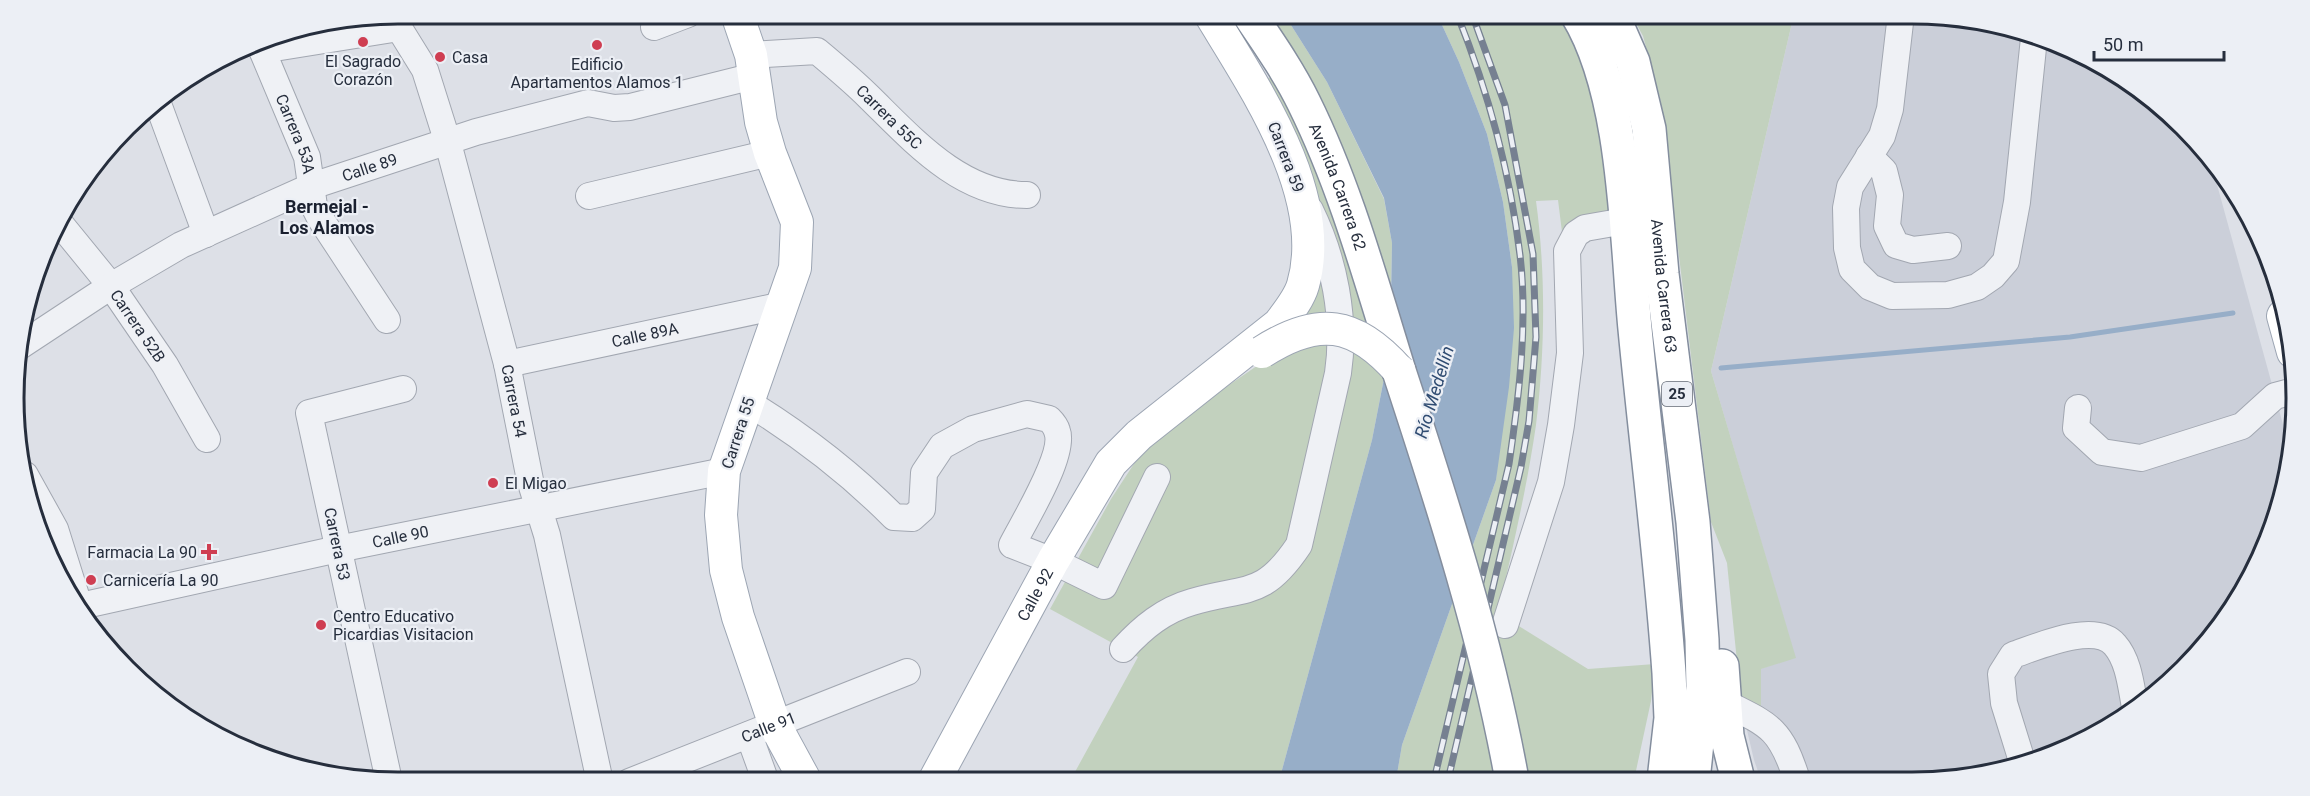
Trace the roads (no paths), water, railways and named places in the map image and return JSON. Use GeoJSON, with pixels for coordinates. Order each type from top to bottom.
{"type":"FeatureCollection","features":[{"type":"Feature","properties":{"kind":"highway","name":"Avenida Carrera 62"},"geometry":{"type":"LineString","coordinates":[[1255,24],[1303,101],[1324,146],[1399,371]]}},
{"type":"Feature","properties":{"kind":"highway","name":"Avenida Carrera 63"},"geometry":{"type":"LineString","coordinates":[[1582,24],[1593,45],[1607,92],[1620,165],[1668,655],[1671,706],[1669,742],[1663,772]]}},
{"type":"Feature","properties":{"kind":"highway","name":"Avenida Carrera 63"},"geometry":{"type":"LineString","coordinates":[[1616,24],[1633,62],[1649,129],[1662,274],[1693,522],[1702,640],[1703,687],[1694,772]]}},
{"type":"Feature","properties":{"kind":"highway"},"geometry":{"type":"LineString","coordinates":[[1399,371],[1453,544],[1495,696],[1510,772]]}},
{"type":"Feature","properties":{"kind":"highway"},"geometry":{"type":"LineString","coordinates":[[1693,522],[1718,632],[1727,736],[1736,772]]}},
{"type":"Feature","properties":{"kind":"main road","name":"Carrera 55"},"geometry":{"type":"LineString","coordinates":[[740,24],[752,66],[761,122],[770,153],[797,222],[795,268],[724,471],[722,515],[726,570],[762,730],[798,772]]}},
{"type":"Feature","properties":{"kind":"main road","name":"Carrera 59"},"geometry":{"type":"LineString","coordinates":[[1216,24],[1274,124],[1299,188],[1308,241],[1303,286],[1292,307],[1262,345]]}},
{"type":"Feature","properties":{"kind":"main road","name":"Calle 92"},"geometry":{"type":"LineString","coordinates":[[939,772],[1053,561],[1111,463],[1124,448],[1154,422],[1262,345],[1276,343],[1303,331],[1333,329],[1362,337],[1375,346],[1399,371]]}},
{"type":"Feature","properties":{"kind":"street"},"geometry":{"type":"LineString","coordinates":[[654,27],[662,24]]}},
{"type":"Feature","properties":{"kind":"street"},"geometry":{"type":"LineString","coordinates":[[1900,24],[1890,109],[1882,136],[1850,188],[1846,208],[1847,248],[1852,269],[1870,287],[1892,296],[1948,295],[1977,287],[1993,276],[2006,261],[2015,212],[2033,44]]}},
{"type":"Feature","properties":{"kind":"street","name":"Carrera 54"},"geometry":{"type":"LineString","coordinates":[[284,42],[399,28],[425,70],[448,143],[507,364],[530,480],[540,510],[598,772]]}},
{"type":"Feature","properties":{"kind":"street","name":"Carrera 53A"},"geometry":{"type":"LineString","coordinates":[[263,49],[306,157],[314,206],[387,321]]}},
{"type":"Feature","properties":{"kind":"street","name":"Carrera 55C"},"geometry":{"type":"LineString","coordinates":[[752,66],[817,51],[927,153],[970,181],[1010,195],[1027,195]]}},
{"type":"Feature","properties":{"kind":"street","name":"Calle 89"},"geometry":{"type":"LineString","coordinates":[[28,340],[111,286],[181,245],[312,186],[476,132],[588,103],[614,108],[630,107],[752,66]]}},
{"type":"Feature","properties":{"kind":"street"},"geometry":{"type":"LineString","coordinates":[[160,109],[206,234]]}},
{"type":"Feature","properties":{"kind":"street"},"geometry":{"type":"LineString","coordinates":[[589,196],[770,153]]}},
{"type":"Feature","properties":{"kind":"street"},"geometry":{"type":"LineString","coordinates":[[1869,156],[1884,171],[1890,195],[1887,226],[1896,245],[1913,250],[1948,246]]}},
{"type":"Feature","properties":{"kind":"street"},"geometry":{"type":"LineString","coordinates":[[1123,649],[1160,615],[1192,602],[1243,592],[1267,582],[1285,566],[1299,545],[1341,354],[1334,276],[1319,228],[1299,188]]}},
{"type":"Feature","properties":{"kind":"street"},"geometry":{"type":"LineString","coordinates":[[1505,625],[1551,482],[1562,425],[1570,353],[1567,250],[1576,234],[1585,228],[1625,221]]}},
{"type":"Feature","properties":{"kind":"street","name":"Carrera 52B"},"geometry":{"type":"LineString","coordinates":[[65,229],[111,286],[165,365],[207,439]]}},
{"type":"Feature","properties":{"kind":"street"},"geometry":{"type":"LineString","coordinates":[[1298,296],[1307,293],[1319,294],[1329,298],[1338,307]]}},
{"type":"Feature","properties":{"kind":"street","name":"Calle 89A"},"geometry":{"type":"LineString","coordinates":[[507,364],[783,305]]}},
{"type":"Feature","properties":{"kind":"street","name":"Carrera 53"},"geometry":{"type":"LineString","coordinates":[[387,772],[309,413],[403,389]]}},
{"type":"Feature","properties":{"kind":"street"},"geometry":{"type":"LineString","coordinates":[[2078,408],[2076,428],[2102,452],[2141,458],[2242,426],[2275,396],[2286,393]]}},
{"type":"Feature","properties":{"kind":"street"},"geometry":{"type":"LineString","coordinates":[[747,402],[787,426],[825,455],[872,494],[894,517],[912,518],[922,509],[924,473],[942,446],[973,429],[1027,414],[1049,419],[1058,432],[1056,455],[1043,487],[1012,545],[1053,561],[1104,586],[1157,477]]}},
{"type":"Feature","properties":{"kind":"street","name":"Calle 90"},"geometry":{"type":"LineString","coordinates":[[88,607],[339,549],[724,471]]}},
{"type":"Feature","properties":{"kind":"street"},"geometry":{"type":"LineString","coordinates":[[38,497],[56,529],[70,576]]}},
{"type":"Feature","properties":{"kind":"street"},"geometry":{"type":"LineString","coordinates":[[2020,756],[2004,703],[2001,674],[2013,655],[2069,636],[2099,635],[2114,644],[2119,652],[2127,669],[2133,700]]}},
{"type":"Feature","properties":{"kind":"street","name":"Calle 91"},"geometry":{"type":"LineString","coordinates":[[655,772],[907,672]]}},
{"type":"Feature","properties":{"kind":"street"},"geometry":{"type":"LineString","coordinates":[[1725,703],[1763,721],[1772,730],[1782,742],[1794,772]]}},
{"type":"Feature","properties":{"kind":"street"},"geometry":{"type":"LineString","coordinates":[[762,730],[765,772]]}},
{"type":"Feature","properties":{"kind":"water","name":"Río Medellín"},"geometry":{"type":"Polygon","coordinates":[[[1290,24],[1442,24],[1487,134],[1503,202],[1512,267],[1514,328],[1509,387],[1496,480],[1402,745],[1397,772],[1281,772],[1372,440],[1387,363],[1392,243],[1384,198],[1327,82],[1290,24]]]}},
{"type":"Feature","properties":{"kind":"waterway"},"geometry":{"type":"LineString","coordinates":[[1721,368],[2070,337],[2233,313]]}},
{"type":"Feature","properties":{"kind":"railway"},"geometry":{"type":"LineString","coordinates":[[1436,772],[1509,464],[1523,334],[1520,255],[1504,163],[1479,72],[1461,24]]}},
{"type":"Feature","properties":{"kind":"railway"},"geometry":{"type":"LineString","coordinates":[[1450,772],[1521,467],[1529,421],[1536,337],[1533,254],[1505,105],[1476,24]]}},
{"type":"Feature","properties":{"kind":"place","name":"El Sagrado Corazón"},"geometry":{"type":"Point","coordinates":[363,42]}},
{"type":"Feature","properties":{"kind":"place","name":"Edificio Apartamentos Alamos 1"},"geometry":{"type":"Point","coordinates":[597,45]}},
{"type":"Feature","properties":{"kind":"place","name":"Casa"},"geometry":{"type":"Point","coordinates":[440,57]}},
{"type":"Feature","properties":{"kind":"place","name":"El Migao"},"geometry":{"type":"Point","coordinates":[493,483]}},
{"type":"Feature","properties":{"kind":"place","name":"Farmacia La 90"},"geometry":{"type":"Point","coordinates":[209,552]}},
{"type":"Feature","properties":{"kind":"place","name":"Carnicería La 90"},"geometry":{"type":"Point","coordinates":[91,580]}},
{"type":"Feature","properties":{"kind":"place","name":"Centro Educativo Picardias Visitacion"},"geometry":{"type":"Point","coordinates":[321,625]}},
{"type":"Feature","properties":{"kind":"district","name":"Bermejal - Los Alamos"},"geometry":{"type":"Point","coordinates":[327,216]}}]}
